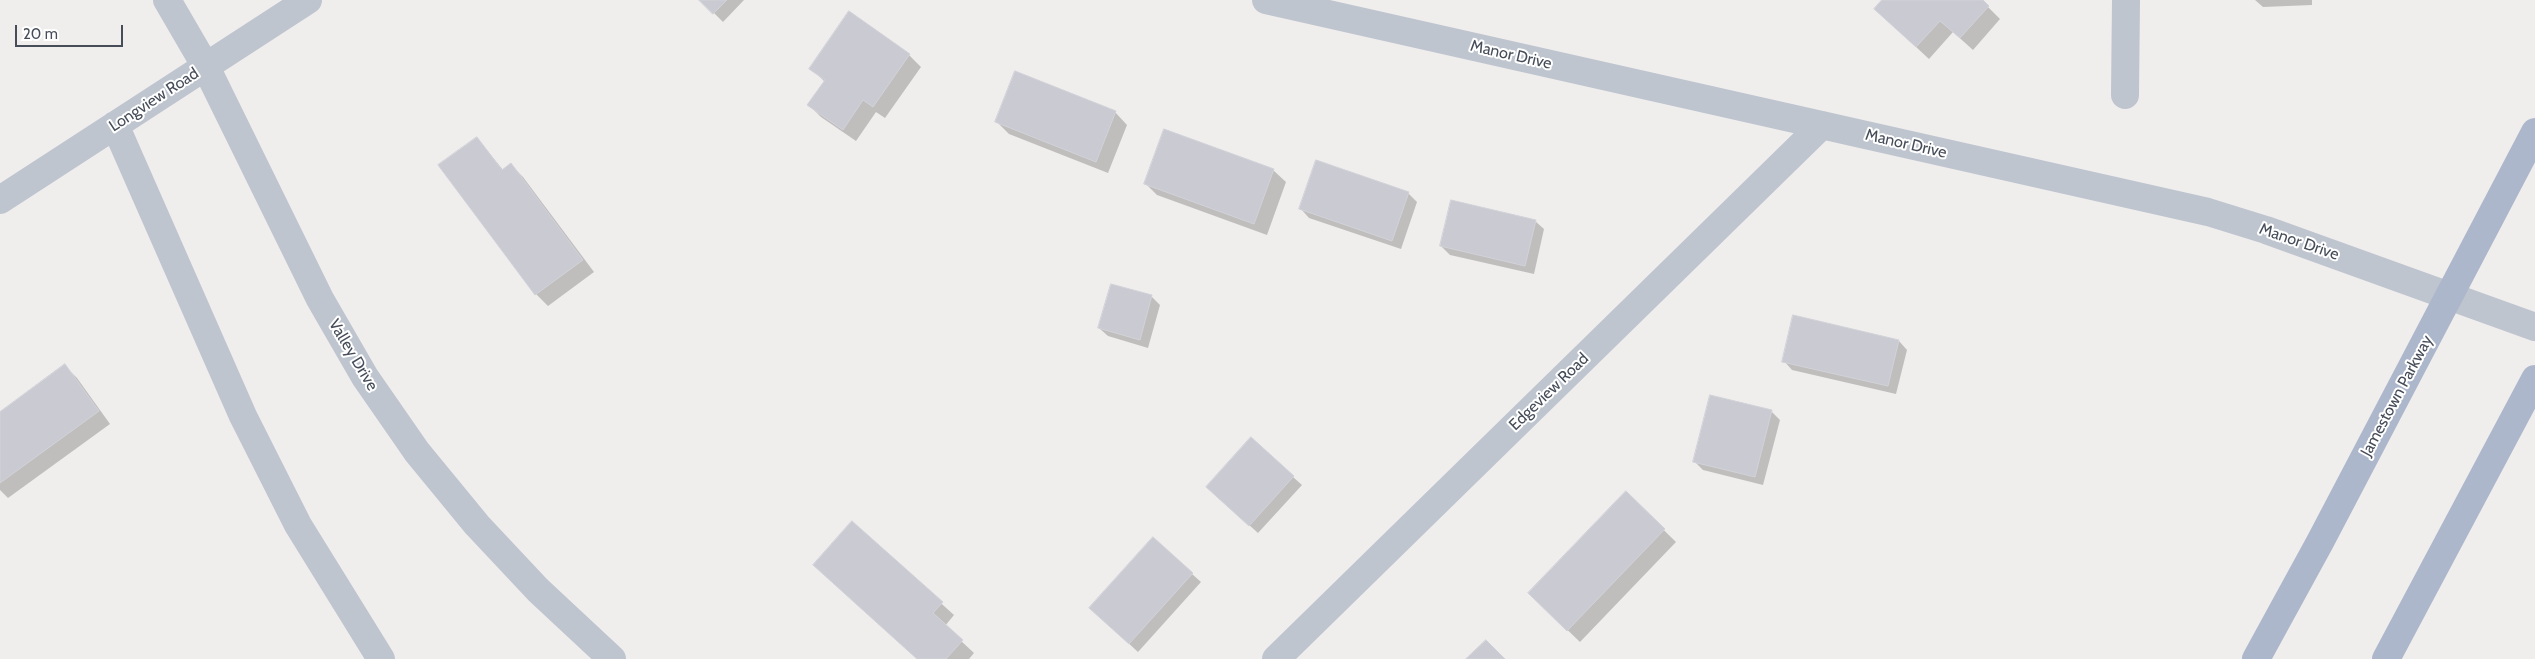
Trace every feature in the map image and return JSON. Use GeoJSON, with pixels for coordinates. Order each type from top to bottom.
{"type":"FeatureCollection","features":[{"type":"Feature","properties":{"kind":"main road","name":"Jamestown Parkway"},"geometry":{"type":"LineString","coordinates":[[2256,659],[2320,542],[2535,132]]}},
{"type":"Feature","properties":{"kind":"main road"},"geometry":{"type":"LineString","coordinates":[[2386,659],[2535,380]]}},
{"type":"Feature","properties":{"kind":"street","name":"Valley Drive"},"geometry":{"type":"LineString","coordinates":[[167,0],[206,67],[320,299],[370,385],[417,452],[477,525],[538,590],[612,659]]}},
{"type":"Feature","properties":{"kind":"street","name":"Longview Road"},"geometry":{"type":"LineString","coordinates":[[0,200],[308,0]]}},
{"type":"Feature","properties":{"kind":"street","name":"Manor Drive"},"geometry":{"type":"LineString","coordinates":[[1266,0],[2208,212],[2266,230],[2535,327]]}},
{"type":"Feature","properties":{"kind":"street"},"geometry":{"type":"LineString","coordinates":[[2126,0],[2126,95]]}},
{"type":"Feature","properties":{"kind":"street"},"geometry":{"type":"LineString","coordinates":[[116,125],[243,416],[298,525],[381,659]]}},
{"type":"Feature","properties":{"kind":"street","name":"Edgeview Road"},"geometry":{"type":"LineString","coordinates":[[1276,659],[1822,125]]}},
{"type":"Feature","properties":{"kind":"building"},"geometry":{"type":"Polygon","coordinates":[[[699,0],[727,0],[713,14],[699,0]]]}},
{"type":"Feature","properties":{"kind":"building"},"geometry":{"type":"Polygon","coordinates":[[[1882,0],[1983,0],[1989,6],[1960,38],[1940,21],[1916,47],[1874,9],[1882,0]]]}},
{"type":"Feature","properties":{"kind":"building"},"geometry":{"type":"Polygon","coordinates":[[[849,11],[910,54],[873,107],[863,100],[843,130],[807,105],[825,80],[809,69],[849,11]]]}},
{"type":"Feature","properties":{"kind":"building"},"geometry":{"type":"Polygon","coordinates":[[[1015,71],[1116,111],[1096,162],[995,122],[1015,71]]]}},
{"type":"Feature","properties":{"kind":"building"},"geometry":{"type":"Polygon","coordinates":[[[1164,129],[1274,169],[1254,224],[1144,184],[1164,129]]]}},
{"type":"Feature","properties":{"kind":"building"},"geometry":{"type":"Polygon","coordinates":[[[477,137],[502,170],[511,163],[583,260],[535,295],[438,165],[477,137]]]}},
{"type":"Feature","properties":{"kind":"building"},"geometry":{"type":"Polygon","coordinates":[[[1316,160],[1409,192],[1392,241],[1299,209],[1316,160]]]}},
{"type":"Feature","properties":{"kind":"building"},"geometry":{"type":"Polygon","coordinates":[[[1451,200],[1536,220],[1525,266],[1440,246],[1451,200]]]}},
{"type":"Feature","properties":{"kind":"building"},"geometry":{"type":"Polygon","coordinates":[[[1111,284],[1152,295],[1140,340],[1098,328],[1111,284]]]}},
{"type":"Feature","properties":{"kind":"building"},"geometry":{"type":"Polygon","coordinates":[[[1793,315],[1899,340],[1888,386],[1782,362],[1793,315]]]}},
{"type":"Feature","properties":{"kind":"building"},"geometry":{"type":"Polygon","coordinates":[[[65,364],[99,411],[0,483],[0,412],[65,364]]]}},
{"type":"Feature","properties":{"kind":"building"},"geometry":{"type":"Polygon","coordinates":[[[1710,395],[1772,410],[1755,477],[1693,462],[1710,395]]]}},
{"type":"Feature","properties":{"kind":"building"},"geometry":{"type":"Polygon","coordinates":[[[1251,437],[1294,476],[1249,526],[1206,487],[1251,437]]]}},
{"type":"Feature","properties":{"kind":"building"},"geometry":{"type":"Polygon","coordinates":[[[1626,491],[1665,529],[1567,631],[1528,593],[1626,491]]]}},
{"type":"Feature","properties":{"kind":"building"},"geometry":{"type":"Polygon","coordinates":[[[852,521],[943,602],[933,613],[963,640],[946,659],[917,659],[813,565],[852,521]]]}},
{"type":"Feature","properties":{"kind":"building"},"geometry":{"type":"Polygon","coordinates":[[[1153,537],[1193,573],[1129,644],[1089,608],[1153,537]]]}},
{"type":"Feature","properties":{"kind":"building"},"geometry":{"type":"Polygon","coordinates":[[[1486,640],[1505,659],[1466,659],[1486,640]]]}}]}
